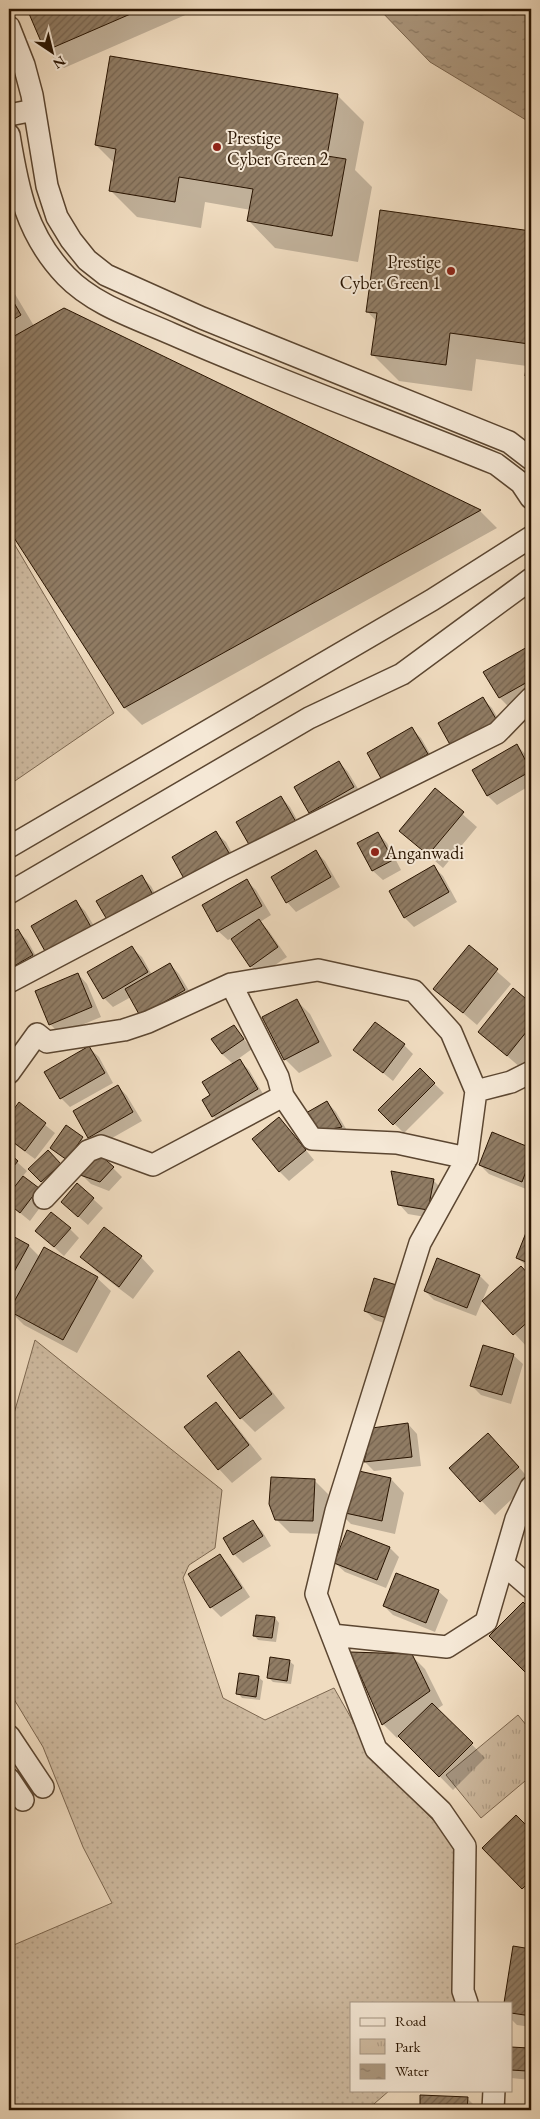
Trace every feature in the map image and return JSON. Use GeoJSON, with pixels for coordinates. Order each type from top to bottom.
{"type":"FeatureCollection","features":[{"type":"Feature","properties":{"kind":"street"},"geometry":{"type":"LineString","coordinates":[[9,27],[24,64],[34,110],[46,186],[57,217],[71,240],[87,260],[106,275],[250,338],[509,442],[531,459]]}},
{"type":"Feature","properties":{"kind":"street"},"geometry":{"type":"LineString","coordinates":[[9,115],[34,110]]}},
{"type":"Feature","properties":{"kind":"street"},"geometry":{"type":"LineString","coordinates":[[9,135],[17,187],[30,224],[66,276],[92,298],[242,363],[496,464],[521,483],[531,498]]}},
{"type":"Feature","properties":{"kind":"street"},"geometry":{"type":"LineString","coordinates":[[242,363],[250,338]]}},
{"type":"Feature","properties":{"kind":"street"},"geometry":{"type":"LineString","coordinates":[[9,847],[432,600],[531,537]]}},
{"type":"Feature","properties":{"kind":"street"},"geometry":{"type":"LineString","coordinates":[[9,893],[309,718],[402,674],[531,579]]}},
{"type":"Feature","properties":{"kind":"street"},"geometry":{"type":"LineString","coordinates":[[9,982],[225,868],[498,733],[531,698]]}},
{"type":"Feature","properties":{"kind":"street"},"geometry":{"type":"LineString","coordinates":[[9,1073],[37,1034],[48,1042],[124,1030],[148,1022],[231,984],[318,970],[414,991],[451,1032],[476,1091],[467,1158],[420,1243],[336,1511],[316,1594],[376,1749],[441,1811],[465,1846],[463,1991],[467,2002]]}},
{"type":"Feature","properties":{"kind":"street"},"geometry":{"type":"LineString","coordinates":[[231,984],[278,1078],[283,1096],[312,1139],[398,1143],[467,1158]]}},
{"type":"Feature","properties":{"kind":"street"},"geometry":{"type":"LineString","coordinates":[[476,1091],[511,1082],[531,1072]]}},
{"type":"Feature","properties":{"kind":"street"},"geometry":{"type":"LineString","coordinates":[[44,1198],[88,1151],[101,1146],[153,1165],[283,1096]]}},
{"type":"Feature","properties":{"kind":"street"},"geometry":{"type":"LineString","coordinates":[[332,1635],[447,1647],[486,1622],[516,1519],[531,1487]]}},
{"type":"Feature","properties":{"kind":"street"},"geometry":{"type":"LineString","coordinates":[[503,1564],[531,1588]]}},
{"type":"Feature","properties":{"kind":"street"},"geometry":{"type":"LineString","coordinates":[[9,1736],[43,1787]]}},
{"type":"Feature","properties":{"kind":"street"},"geometry":{"type":"LineString","coordinates":[[9,1779],[23,1800]]}},
{"type":"Feature","properties":{"kind":"street"},"geometry":{"type":"LineString","coordinates":[[493,2110],[494,2092]]}},
{"type":"Feature","properties":{"kind":"green space"},"geometry":{"type":"Polygon","coordinates":[[[9,535],[114,713],[9,785],[9,535]]]}},
{"type":"Feature","properties":{"kind":"green space"},"geometry":{"type":"Polygon","coordinates":[[[35,1340],[222,1490],[215,1548],[189,1565],[183,1578],[223,1698],[265,1720],[334,1688],[371,1753],[457,1846],[465,2002],[350,2002],[350,2092],[388,2092],[367,2110],[9,2110],[9,1947],[112,1903],[83,1847],[43,1747],[9,1691],[9,1431],[35,1340]]]}},
{"type":"Feature","properties":{"kind":"green space"},"geometry":{"type":"Polygon","coordinates":[[[518,1715],[531,1731],[531,1776],[481,1818],[446,1775],[518,1715]]]}},
{"type":"Feature","properties":{"kind":"water"},"geometry":{"type":"Polygon","coordinates":[[[379,9],[531,9],[531,123],[430,62],[379,9]]]}},
{"type":"Feature","properties":{"kind":"building"},"geometry":{"type":"Polygon","coordinates":[[[27,9],[142,9],[45,51],[27,9]]]}},
{"type":"Feature","properties":{"kind":"building","name":"Prestige Cyber Green 2"},"geometry":{"type":"Polygon","coordinates":[[[110,56],[338,94],[327,156],[346,159],[332,236],[247,221],[253,189],[179,177],[175,202],[109,191],[116,149],[95,145],[110,56]]]}},
{"type":"Feature","properties":{"kind":"building","name":"Prestige Cyber Green 1"},"geometry":{"type":"Polygon","coordinates":[[[380,210],[531,231],[531,377],[525,376],[529,344],[450,333],[446,365],[371,355],[377,313],[366,312],[380,210]]]}},
{"type":"Feature","properties":{"kind":"building"},"geometry":{"type":"Polygon","coordinates":[[[9,294],[21,315],[9,322],[9,294]]]}},
{"type":"Feature","properties":{"kind":"building"},"geometry":{"type":"Polygon","coordinates":[[[64,308],[481,510],[124,708],[9,530],[9,339],[64,308]]]}},
{"type":"Feature","properties":{"kind":"building"},"geometry":{"type":"Polygon","coordinates":[[[529,646],[531,650],[531,680],[499,698],[483,672],[529,646]]]}},
{"type":"Feature","properties":{"kind":"building"},"geometry":{"type":"Polygon","coordinates":[[[483,697],[499,724],[453,750],[438,723],[483,697]]]}},
{"type":"Feature","properties":{"kind":"building"},"geometry":{"type":"Polygon","coordinates":[[[412,727],[428,754],[382,780],[367,753],[412,727]]]}},
{"type":"Feature","properties":{"kind":"building"},"geometry":{"type":"Polygon","coordinates":[[[517,744],[531,771],[487,796],[472,770],[517,744]]]}},
{"type":"Feature","properties":{"kind":"building"},"geometry":{"type":"Polygon","coordinates":[[[339,761],[354,787],[309,813],[294,787],[339,761]]]}},
{"type":"Feature","properties":{"kind":"building"},"geometry":{"type":"Polygon","coordinates":[[[435,788],[464,812],[428,855],[399,831],[435,788]]]}},
{"type":"Feature","properties":{"kind":"building"},"geometry":{"type":"Polygon","coordinates":[[[281,796],[296,822],[251,848],[236,822],[281,796]]]}},
{"type":"Feature","properties":{"kind":"building"},"geometry":{"type":"Polygon","coordinates":[[[216,831],[232,858],[187,884],[172,857],[216,831]]]}},
{"type":"Feature","properties":{"kind":"building","name":"Anganwadi"},"geometry":{"type":"Polygon","coordinates":[[[378,832],[393,860],[372,871],[357,843],[378,832]]]}},
{"type":"Feature","properties":{"kind":"building"},"geometry":{"type":"Polygon","coordinates":[[[316,850],[331,877],[286,903],[271,877],[316,850]]]}},
{"type":"Feature","properties":{"kind":"building"},"geometry":{"type":"Polygon","coordinates":[[[434,865],[449,892],[404,918],[389,891],[434,865]]]}},
{"type":"Feature","properties":{"kind":"building"},"geometry":{"type":"Polygon","coordinates":[[[142,875],[157,902],[112,928],[96,901],[142,875]]]}},
{"type":"Feature","properties":{"kind":"building"},"geometry":{"type":"Polygon","coordinates":[[[247,879],[262,906],[217,932],[202,905],[247,879]]]}},
{"type":"Feature","properties":{"kind":"building"},"geometry":{"type":"Polygon","coordinates":[[[76,900],[91,927],[46,953],[31,926],[76,900]]]}},
{"type":"Feature","properties":{"kind":"building"},"geometry":{"type":"Polygon","coordinates":[[[259,919],[278,947],[250,967],[231,939],[259,919]]]}},
{"type":"Feature","properties":{"kind":"building"},"geometry":{"type":"Polygon","coordinates":[[[18,929],[33,955],[9,969],[9,934],[18,929]]]}},
{"type":"Feature","properties":{"kind":"building"},"geometry":{"type":"Polygon","coordinates":[[[469,945],[498,969],[463,1013],[433,989],[469,945]]]}},
{"type":"Feature","properties":{"kind":"building"},"geometry":{"type":"Polygon","coordinates":[[[132,946],[148,972],[103,999],[87,972],[132,946]]]}},
{"type":"Feature","properties":{"kind":"building"},"geometry":{"type":"Polygon","coordinates":[[[170,963],[185,990],[140,1016],[125,989],[170,963]]]}},
{"type":"Feature","properties":{"kind":"building"},"geometry":{"type":"Polygon","coordinates":[[[78,973],[92,1007],[49,1025],[35,991],[78,973]]]}},
{"type":"Feature","properties":{"kind":"building"},"geometry":{"type":"Polygon","coordinates":[[[513,988],[531,1003],[531,1026],[507,1056],[478,1032],[513,988]]]}},
{"type":"Feature","properties":{"kind":"building"},"geometry":{"type":"Polygon","coordinates":[[[297,999],[319,1042],[284,1060],[262,1017],[297,999]]]}},
{"type":"Feature","properties":{"kind":"building"},"geometry":{"type":"Polygon","coordinates":[[[375,1022],[405,1044],[383,1073],[353,1050],[375,1022]]]}},
{"type":"Feature","properties":{"kind":"building"},"geometry":{"type":"Polygon","coordinates":[[[234,1025],[244,1039],[222,1054],[211,1039],[234,1025]]]}},
{"type":"Feature","properties":{"kind":"building"},"geometry":{"type":"Polygon","coordinates":[[[89,1046],[105,1073],[60,1099],[44,1072],[89,1046]]]}},
{"type":"Feature","properties":{"kind":"building"},"geometry":{"type":"Polygon","coordinates":[[[240,1059],[258,1089],[212,1117],[202,1100],[210,1095],[202,1082],[240,1059]]]}},
{"type":"Feature","properties":{"kind":"building"},"geometry":{"type":"Polygon","coordinates":[[[420,1068],[435,1083],[393,1125],[378,1110],[420,1068]]]}},
{"type":"Feature","properties":{"kind":"building"},"geometry":{"type":"Polygon","coordinates":[[[118,1085],[133,1112],[88,1138],[73,1111],[118,1085]]]}},
{"type":"Feature","properties":{"kind":"building"},"geometry":{"type":"Polygon","coordinates":[[[327,1101],[342,1127],[317,1132],[306,1113],[327,1101]]]}},
{"type":"Feature","properties":{"kind":"building"},"geometry":{"type":"Polygon","coordinates":[[[19,1102],[46,1123],[25,1151],[9,1139],[9,1116],[19,1102]]]}},
{"type":"Feature","properties":{"kind":"building"},"geometry":{"type":"Polygon","coordinates":[[[279,1117],[306,1150],[279,1172],[252,1139],[279,1117]]]}},
{"type":"Feature","properties":{"kind":"building"},"geometry":{"type":"Polygon","coordinates":[[[66,1125],[83,1137],[67,1160],[50,1148],[66,1125]]]}},
{"type":"Feature","properties":{"kind":"building"},"geometry":{"type":"Polygon","coordinates":[[[492,1132],[531,1148],[531,1158],[522,1182],[479,1165],[492,1132]]]}},
{"type":"Feature","properties":{"kind":"building"},"geometry":{"type":"Polygon","coordinates":[[[48,1150],[61,1164],[41,1182],[28,1169],[48,1150]]]}},
{"type":"Feature","properties":{"kind":"building"},"geometry":{"type":"Polygon","coordinates":[[[9,1153],[18,1161],[9,1172],[9,1153]]]}},
{"type":"Feature","properties":{"kind":"building"},"geometry":{"type":"Polygon","coordinates":[[[99,1154],[114,1167],[100,1182],[80,1175],[99,1154]]]}},
{"type":"Feature","properties":{"kind":"building"},"geometry":{"type":"Polygon","coordinates":[[[391,1171],[434,1179],[428,1210],[398,1205],[391,1171]]]}},
{"type":"Feature","properties":{"kind":"building"},"geometry":{"type":"Polygon","coordinates":[[[23,1176],[39,1188],[20,1213],[9,1204],[9,1194],[23,1176]]]}},
{"type":"Feature","properties":{"kind":"building"},"geometry":{"type":"Polygon","coordinates":[[[77,1183],[94,1198],[78,1217],[61,1202],[77,1183]]]}},
{"type":"Feature","properties":{"kind":"building"},"geometry":{"type":"Polygon","coordinates":[[[51,1212],[71,1228],[54,1247],[35,1231],[51,1212]]]}},
{"type":"Feature","properties":{"kind":"building"},"geometry":{"type":"Polygon","coordinates":[[[529,1225],[531,1226],[531,1264],[516,1258],[529,1225]]]}},
{"type":"Feature","properties":{"kind":"building"},"geometry":{"type":"Polygon","coordinates":[[[104,1227],[142,1256],[119,1287],[80,1257],[104,1227]]]}},
{"type":"Feature","properties":{"kind":"building"},"geometry":{"type":"Polygon","coordinates":[[[9,1234],[29,1245],[9,1281],[9,1234]]]}},
{"type":"Feature","properties":{"kind":"building"},"geometry":{"type":"Polygon","coordinates":[[[44,1247],[98,1277],[63,1340],[9,1311],[44,1247]]]}},
{"type":"Feature","properties":{"kind":"building"},"geometry":{"type":"Polygon","coordinates":[[[437,1258],[480,1275],[467,1308],[424,1291],[437,1258]]]}},
{"type":"Feature","properties":{"kind":"building"},"geometry":{"type":"Polygon","coordinates":[[[521,1266],[531,1277],[531,1319],[513,1335],[482,1301],[521,1266]]]}},
{"type":"Feature","properties":{"kind":"building"},"geometry":{"type":"Polygon","coordinates":[[[374,1278],[403,1287],[393,1320],[364,1311],[374,1278]]]}},
{"type":"Feature","properties":{"kind":"building"},"geometry":{"type":"Polygon","coordinates":[[[483,1345],[514,1354],[502,1395],[470,1386],[483,1345]]]}},
{"type":"Feature","properties":{"kind":"building"},"geometry":{"type":"Polygon","coordinates":[[[239,1351],[272,1394],[240,1419],[207,1376],[239,1351]]]}},
{"type":"Feature","properties":{"kind":"building"},"geometry":{"type":"Polygon","coordinates":[[[216,1402],[249,1445],[218,1470],[184,1427],[216,1402]]]}},
{"type":"Feature","properties":{"kind":"building"},"geometry":{"type":"Polygon","coordinates":[[[408,1423],[412,1457],[364,1462],[372,1428],[408,1423]]]}},
{"type":"Feature","properties":{"kind":"building"},"geometry":{"type":"Polygon","coordinates":[[[488,1433],[519,1467],[480,1502],[449,1468],[488,1433]]]}},
{"type":"Feature","properties":{"kind":"building"},"geometry":{"type":"Polygon","coordinates":[[[345,1468],[391,1478],[382,1521],[336,1511],[345,1468]]]}},
{"type":"Feature","properties":{"kind":"building"},"geometry":{"type":"Polygon","coordinates":[[[271,1477],[315,1479],[313,1521],[275,1520],[269,1504],[271,1477]]]}},
{"type":"Feature","properties":{"kind":"building"},"geometry":{"type":"Polygon","coordinates":[[[253,1520],[263,1536],[233,1555],[223,1538],[253,1520]]]}},
{"type":"Feature","properties":{"kind":"building"},"geometry":{"type":"Polygon","coordinates":[[[347,1530],[390,1547],[377,1580],[334,1563],[347,1530]]]}},
{"type":"Feature","properties":{"kind":"building"},"geometry":{"type":"Polygon","coordinates":[[[220,1554],[242,1588],[210,1608],[188,1574],[220,1554]]]}},
{"type":"Feature","properties":{"kind":"building"},"geometry":{"type":"Polygon","coordinates":[[[396,1573],[439,1590],[426,1623],[383,1606],[396,1573]]]}},
{"type":"Feature","properties":{"kind":"building"},"geometry":{"type":"Polygon","coordinates":[[[523,1602],[531,1610],[530,1677],[489,1636],[523,1602]]]}},
{"type":"Feature","properties":{"kind":"building"},"geometry":{"type":"Polygon","coordinates":[[[256,1615],[275,1617],[272,1638],[253,1636],[256,1615]]]}},
{"type":"Feature","properties":{"kind":"building"},"geometry":{"type":"Polygon","coordinates":[[[350,1652],[412,1654],[430,1691],[382,1725],[350,1652]]]}},
{"type":"Feature","properties":{"kind":"building"},"geometry":{"type":"Polygon","coordinates":[[[270,1657],[290,1660],[287,1681],[267,1678],[270,1657]]]}},
{"type":"Feature","properties":{"kind":"building"},"geometry":{"type":"Polygon","coordinates":[[[239,1673],[259,1676],[256,1697],[236,1694],[239,1673]]]}},
{"type":"Feature","properties":{"kind":"building"},"geometry":{"type":"Polygon","coordinates":[[[432,1703],[473,1743],[439,1777],[398,1736],[432,1703]]]}},
{"type":"Feature","properties":{"kind":"building"},"geometry":{"type":"Polygon","coordinates":[[[516,1815],[531,1830],[531,1880],[522,1889],[482,1848],[516,1815]]]}},
{"type":"Feature","properties":{"kind":"building"},"geometry":{"type":"Polygon","coordinates":[[[513,1946],[531,1949],[531,2016],[512,2013],[512,2002],[504,2002],[513,1946]]]}},
{"type":"Feature","properties":{"kind":"building"},"geometry":{"type":"Polygon","coordinates":[[[512,2047],[529,2048],[527,2071],[512,2070],[512,2047]]]}},
{"type":"Feature","properties":{"kind":"building"},"geometry":{"type":"Polygon","coordinates":[[[420,2095],[468,2097],[467,2110],[420,2110],[420,2095]]]}},
{"type":"Feature","properties":{"kind":"place","name":"Prestige Cyber Green 2"},"geometry":{"type":"Point","coordinates":[217,147]}},
{"type":"Feature","properties":{"kind":"place","name":"Prestige Cyber Green 1"},"geometry":{"type":"Point","coordinates":[451,271]}},
{"type":"Feature","properties":{"kind":"place","name":"Anganwadi"},"geometry":{"type":"Point","coordinates":[375,852]}}]}
